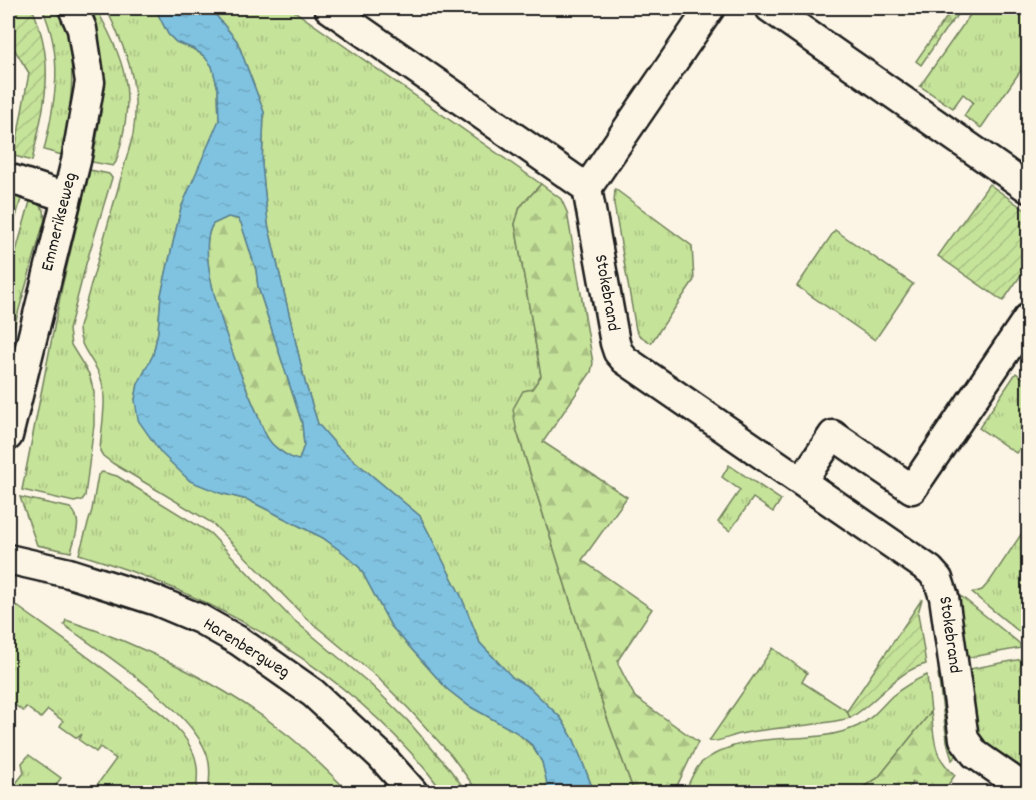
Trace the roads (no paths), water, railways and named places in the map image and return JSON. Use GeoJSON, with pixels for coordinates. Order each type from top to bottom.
{"type":"FeatureCollection","features":[{"type":"Feature","properties":{"kind":"street","name":"Emmerikseweg"},"geometry":{"type":"LineString","coordinates":[[8,436],[76,161],[90,82],[82,29],[73,8]]}},
{"type":"Feature","properties":{"kind":"street"},"geometry":{"type":"LineString","coordinates":[[329,8],[587,188],[710,8]]}},
{"type":"Feature","properties":{"kind":"street"},"geometry":{"type":"LineString","coordinates":[[781,10],[1029,188]]}},
{"type":"Feature","properties":{"kind":"street"},"geometry":{"type":"LineString","coordinates":[[8,178],[66,197]]}},
{"type":"Feature","properties":{"kind":"street","name":"Stokebrand"},"geometry":{"type":"LineString","coordinates":[[587,188],[618,352],[625,360],[930,570],[938,579],[944,597],[964,739],[975,754],[1029,791]]}},
{"type":"Feature","properties":{"kind":"street"},"geometry":{"type":"LineString","coordinates":[[802,481],[833,435],[912,489],[1029,318]]}},
{"type":"Feature","properties":{"kind":"street","name":"Harenbergweg"},"geometry":{"type":"LineString","coordinates":[[8,560],[69,573],[157,601],[200,619],[239,641],[313,693],[381,756],[413,792]]}},
{"type":"Feature","properties":{"kind":"water"},"geometry":{"type":"Polygon","coordinates":[[[155,8],[210,8],[237,41],[264,112],[262,165],[268,224],[305,382],[318,424],[338,447],[420,516],[461,596],[480,643],[513,678],[530,688],[561,718],[574,740],[594,792],[549,792],[542,762],[532,745],[516,732],[469,706],[447,689],[391,626],[360,568],[345,554],[323,538],[248,500],[220,493],[190,481],[161,453],[138,420],[135,400],[138,384],[153,355],[158,332],[161,295],[181,208],[219,120],[218,89],[212,66],[204,56],[176,42],[168,34],[155,8]],[[228,217],[213,224],[208,239],[208,261],[212,286],[238,368],[266,436],[281,451],[299,460],[304,445],[302,423],[258,287],[256,270],[238,219],[228,217]]]}}]}
